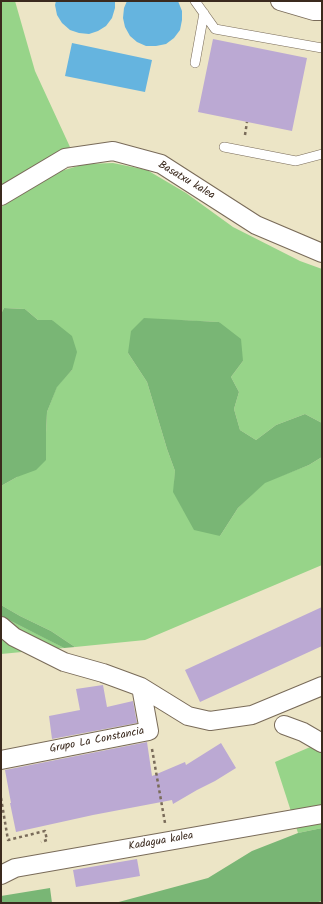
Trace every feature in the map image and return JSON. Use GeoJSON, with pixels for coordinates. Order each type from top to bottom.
{"type":"FeatureCollection","features":[{"type":"Feature","properties":{"kind":"street"},"geometry":{"type":"LineString","coordinates":[[280,1],[314,11],[322,11]]}},
{"type":"Feature","properties":{"kind":"street","name":"Basatxu kalea"},"geometry":{"type":"LineString","coordinates":[[1,196],[65,158],[113,151],[161,164],[256,225],[322,253]]}},
{"type":"Feature","properties":{"kind":"street"},"geometry":{"type":"LineString","coordinates":[[8,631],[64,662],[141,688],[188,716],[210,721],[252,715],[322,686]]}},
{"type":"Feature","properties":{"kind":"street","name":"Grupo La Constancia"},"geometry":{"type":"LineString","coordinates":[[1,760],[149,731],[141,688]]}},
{"type":"Feature","properties":{"kind":"street"},"geometry":{"type":"LineString","coordinates":[[284,725],[303,732],[322,743]]}},
{"type":"Feature","properties":{"kind":"street","name":"Kadagua kalea"},"geometry":{"type":"LineString","coordinates":[[1,875],[15,868],[322,814]]}},
{"type":"Feature","properties":{"kind":"lane"},"geometry":{"type":"LineString","coordinates":[[195,1],[215,29],[322,48]]}},
{"type":"Feature","properties":{"kind":"lane"},"geometry":{"type":"LineString","coordinates":[[195,63],[204,13]]}},
{"type":"Feature","properties":{"kind":"lane"},"geometry":{"type":"LineString","coordinates":[[224,146],[296,161],[322,154]]}},
{"type":"Feature","properties":{"kind":"path"},"geometry":{"type":"LineString","coordinates":[[244,141],[247,122]]}},
{"type":"Feature","properties":{"kind":"path"},"geometry":{"type":"LineString","coordinates":[[149,731],[168,841]]}},
{"type":"Feature","properties":{"kind":"path"},"geometry":{"type":"LineString","coordinates":[[1,798],[8,840],[45,831],[47,840],[41,842]]}},
{"type":"Feature","properties":{"kind":"green space"},"geometry":{"type":"Polygon","coordinates":[[[1,1],[15,1],[35,71],[70,147],[1,189],[1,1]]]}},
{"type":"Feature","properties":{"kind":"green space"},"geometry":{"type":"Polygon","coordinates":[[[113,163],[147,170],[186,193],[233,227],[300,261],[322,269],[322,423],[305,414],[276,425],[256,440],[240,430],[234,409],[239,392],[231,377],[243,361],[219,322],[174,320],[128,353],[147,382],[175,471],[174,492],[183,509],[220,536],[238,508],[265,482],[309,465],[322,457],[322,565],[145,640],[75,647],[51,631],[1,605],[1,486],[17,477],[46,434],[47,412],[57,386],[72,370],[52,320],[38,320],[25,309],[4,308],[1,314],[1,207],[61,171],[85,164],[113,163]]]}},
{"type":"Feature","properties":{"kind":"green space"},"geometry":{"type":"Polygon","coordinates":[[[4,308],[25,309],[38,320],[52,320],[72,336],[77,352],[72,370],[57,387],[47,412],[46,460],[36,470],[17,477],[1,486],[1,314],[4,308]]]}},
{"type":"Feature","properties":{"kind":"green space"},"geometry":{"type":"Polygon","coordinates":[[[144,318],[219,322],[241,339],[243,361],[231,377],[239,392],[234,409],[240,430],[256,440],[276,425],[305,414],[322,423],[322,457],[309,465],[265,483],[238,508],[220,536],[194,530],[173,492],[175,471],[147,382],[128,353],[131,331],[144,318]]]}},
{"type":"Feature","properties":{"kind":"green space"},"geometry":{"type":"Polygon","coordinates":[[[1,605],[51,631],[75,647],[64,648],[1,616],[1,605]]]}},
{"type":"Feature","properties":{"kind":"green space"},"geometry":{"type":"Polygon","coordinates":[[[1,616],[47,639],[64,648],[1,654],[1,616]]]}},
{"type":"Feature","properties":{"kind":"green space"},"geometry":{"type":"Polygon","coordinates":[[[322,742],[322,828],[298,833],[275,762],[322,742]]]}},
{"type":"Feature","properties":{"kind":"green space"},"geometry":{"type":"Polygon","coordinates":[[[322,828],[322,901],[315,903],[115,903],[208,878],[252,851],[298,833],[322,828]]]}},
{"type":"Feature","properties":{"kind":"green space"},"geometry":{"type":"Polygon","coordinates":[[[50,888],[52,903],[1,903],[1,896],[50,888]]]}},
{"type":"Feature","properties":{"kind":"water"},"geometry":{"type":"Polygon","coordinates":[[[56,1],[115,1],[115,8],[112,18],[106,26],[89,34],[79,33],[70,30],[62,23],[57,15],[55,5],[56,1]]]}},
{"type":"Feature","properties":{"kind":"water"},"geometry":{"type":"Polygon","coordinates":[[[127,1],[178,1],[182,11],[180,30],[174,38],[166,44],[146,46],[137,42],[130,36],[125,27],[123,18],[124,8],[127,1]]]}},
{"type":"Feature","properties":{"kind":"water"},"geometry":{"type":"Polygon","coordinates":[[[72,43],[152,60],[145,92],[65,76],[72,43]]]}},
{"type":"Feature","properties":{"kind":"building"},"geometry":{"type":"Polygon","coordinates":[[[213,39],[307,58],[292,131],[198,112],[213,39]]]}},
{"type":"Feature","properties":{"kind":"building"},"geometry":{"type":"Polygon","coordinates":[[[322,607],[322,646],[200,702],[185,670],[322,607]]]}},
{"type":"Feature","properties":{"kind":"building"},"geometry":{"type":"Polygon","coordinates":[[[103,685],[107,707],[133,701],[137,723],[52,739],[49,716],[80,710],[76,689],[103,685]]]}},
{"type":"Feature","properties":{"kind":"building"},"geometry":{"type":"Polygon","coordinates":[[[147,742],[152,776],[185,762],[186,765],[221,743],[236,768],[173,804],[172,800],[16,832],[5,770],[147,742]]]}},
{"type":"Feature","properties":{"kind":"building"},"geometry":{"type":"Polygon","coordinates":[[[137,859],[140,876],[76,887],[73,870],[137,859]]]}}]}
